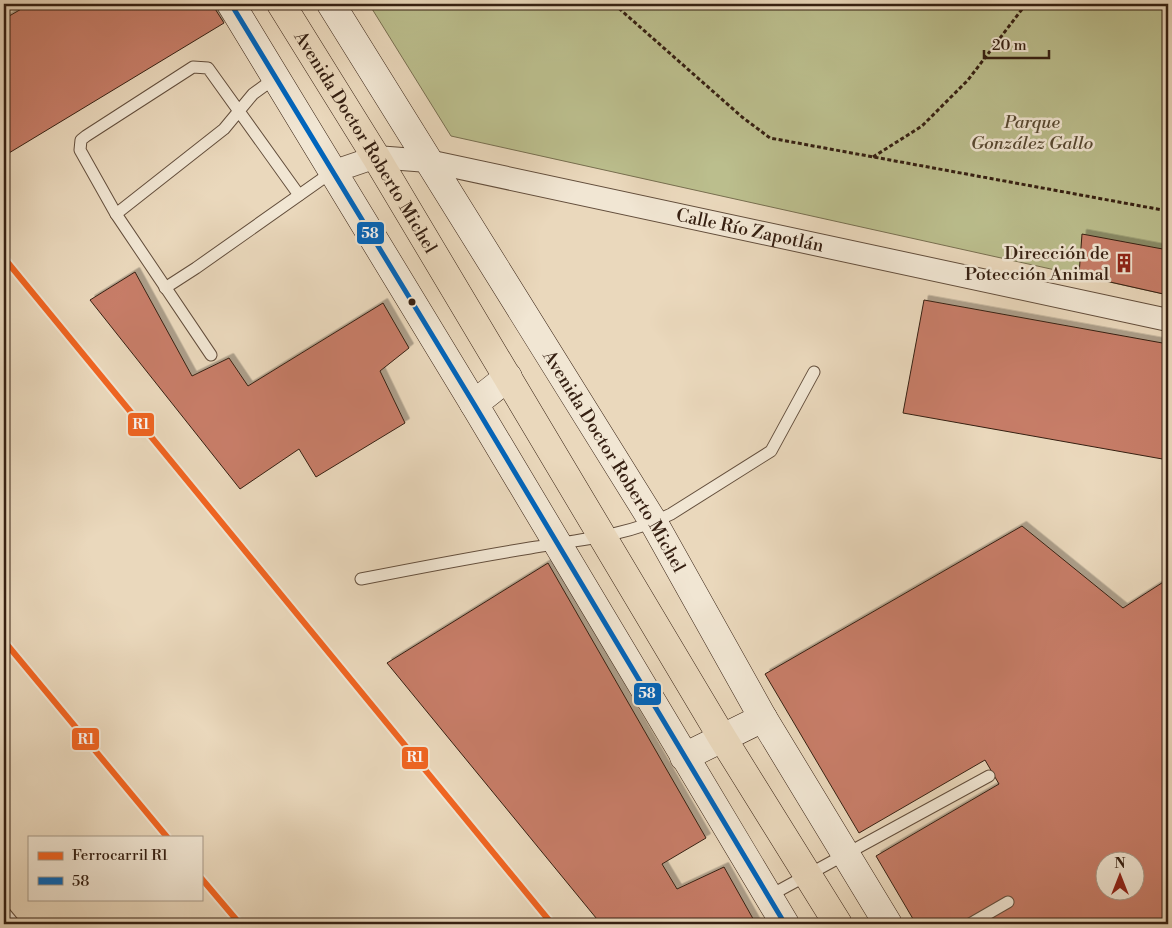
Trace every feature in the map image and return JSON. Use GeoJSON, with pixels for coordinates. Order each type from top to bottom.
{"type":"FeatureCollection","features":[{"type":"Feature","properties":{"kind":"main road"},"geometry":{"type":"LineString","coordinates":[[231,4],[474,404],[785,924]]}},
{"type":"Feature","properties":{"kind":"main road","name":"Avenida Doctor Roberto Michel"},"geometry":{"type":"LineString","coordinates":[[282,4],[376,157],[723,739],[838,924]]}},
{"type":"Feature","properties":{"kind":"main road","name":"Avenida Doctor Roberto Michel"},"geometry":{"type":"LineString","coordinates":[[331,4],[654,523],[763,718],[888,924]]}},
{"type":"Feature","properties":{"kind":"main road"},"geometry":{"type":"LineString","coordinates":[[474,404],[508,377]]}},
{"type":"Feature","properties":{"kind":"main road"},"geometry":{"type":"LineString","coordinates":[[684,757],[763,718]]}},
{"type":"Feature","properties":{"kind":"street","name":"Calle Río Zapotlán"},"geometry":{"type":"LineString","coordinates":[[332,172],[376,157],[428,161],[1168,320]]}},
{"type":"Feature","properties":{"kind":"lane"},"geometry":{"type":"LineString","coordinates":[[211,355],[116,214],[82,155],[80,150],[81,140],[193,67],[208,68],[298,195]]}},
{"type":"Feature","properties":{"kind":"lane"},"geometry":{"type":"LineString","coordinates":[[116,214],[224,130],[253,94],[275,78]]}},
{"type":"Feature","properties":{"kind":"lane"},"geometry":{"type":"LineString","coordinates":[[165,288],[332,172]]}},
{"type":"Feature","properties":{"kind":"lane"},"geometry":{"type":"LineString","coordinates":[[361,579],[602,537],[654,523],[772,451],[814,372]]}},
{"type":"Feature","properties":{"kind":"lane"},"geometry":{"type":"LineString","coordinates":[[768,896],[989,776]]}},
{"type":"Feature","properties":{"kind":"lane"},"geometry":{"type":"LineString","coordinates":[[970,924],[1008,902]]}},
{"type":"Feature","properties":{"kind":"lane"},"geometry":{"type":"LineString","coordinates":[[4,912],[14,924]]}},
{"type":"Feature","properties":{"kind":"path"},"geometry":{"type":"LineString","coordinates":[[614,4],[742,117],[770,138],[1168,210]]}},
{"type":"Feature","properties":{"kind":"path"},"geometry":{"type":"LineString","coordinates":[[873,157],[922,126],[962,87],[1026,4]]}},
{"type":"Feature","properties":{"kind":"green space","name":"Parque González Gallo"},"geometry":{"type":"Polygon","coordinates":[[[369,4],[1168,4],[1168,295],[451,136],[369,4]]]}},
{"type":"Feature","properties":{"kind":"building"},"geometry":{"type":"Polygon","coordinates":[[[30,4],[212,4],[224,23],[4,156],[4,19],[30,4]]]}},
{"type":"Feature","properties":{"kind":"building","name":"Dirección de Potección Animal"},"geometry":{"type":"Polygon","coordinates":[[[1082,234],[1168,250],[1168,295],[1079,275],[1082,234]]]}},
{"type":"Feature","properties":{"kind":"building"},"geometry":{"type":"Polygon","coordinates":[[[135,272],[192,376],[229,358],[248,386],[383,303],[409,348],[380,371],[405,423],[316,477],[299,449],[240,489],[90,300],[135,272]]]}},
{"type":"Feature","properties":{"kind":"building"},"geometry":{"type":"Polygon","coordinates":[[[924,300],[1168,344],[1168,460],[903,413],[924,300]]]}},
{"type":"Feature","properties":{"kind":"building"},"geometry":{"type":"Polygon","coordinates":[[[1022,526],[1123,608],[1168,579],[1168,924],[916,924],[876,856],[999,784],[985,760],[859,833],[765,674],[1022,526]]]}},
{"type":"Feature","properties":{"kind":"building"},"geometry":{"type":"Polygon","coordinates":[[[548,563],[706,838],[662,864],[677,889],[724,867],[756,924],[601,924],[387,663],[548,563]]]}},
{"type":"Feature","properties":{"kind":"rail line","name":"R1"},"geometry":{"type":"LineString","coordinates":[[4,258],[552,924]]}},
{"type":"Feature","properties":{"kind":"rail line","name":"R1"},"geometry":{"type":"LineString","coordinates":[[4,641],[166,836]]}},
{"type":"Feature","properties":{"kind":"rail line","name":"R1"},"geometry":{"type":"LineString","coordinates":[[202,879],[240,924]]}},
{"type":"Feature","properties":{"kind":"transit line","name":"58"},"geometry":{"type":"LineString","coordinates":[[231,4],[474,404],[785,924]]}},
{"type":"Feature","properties":{"kind":"place","name":"Dirección de Potección Animal"},"geometry":{"type":"Point","coordinates":[1124,263]}}]}
